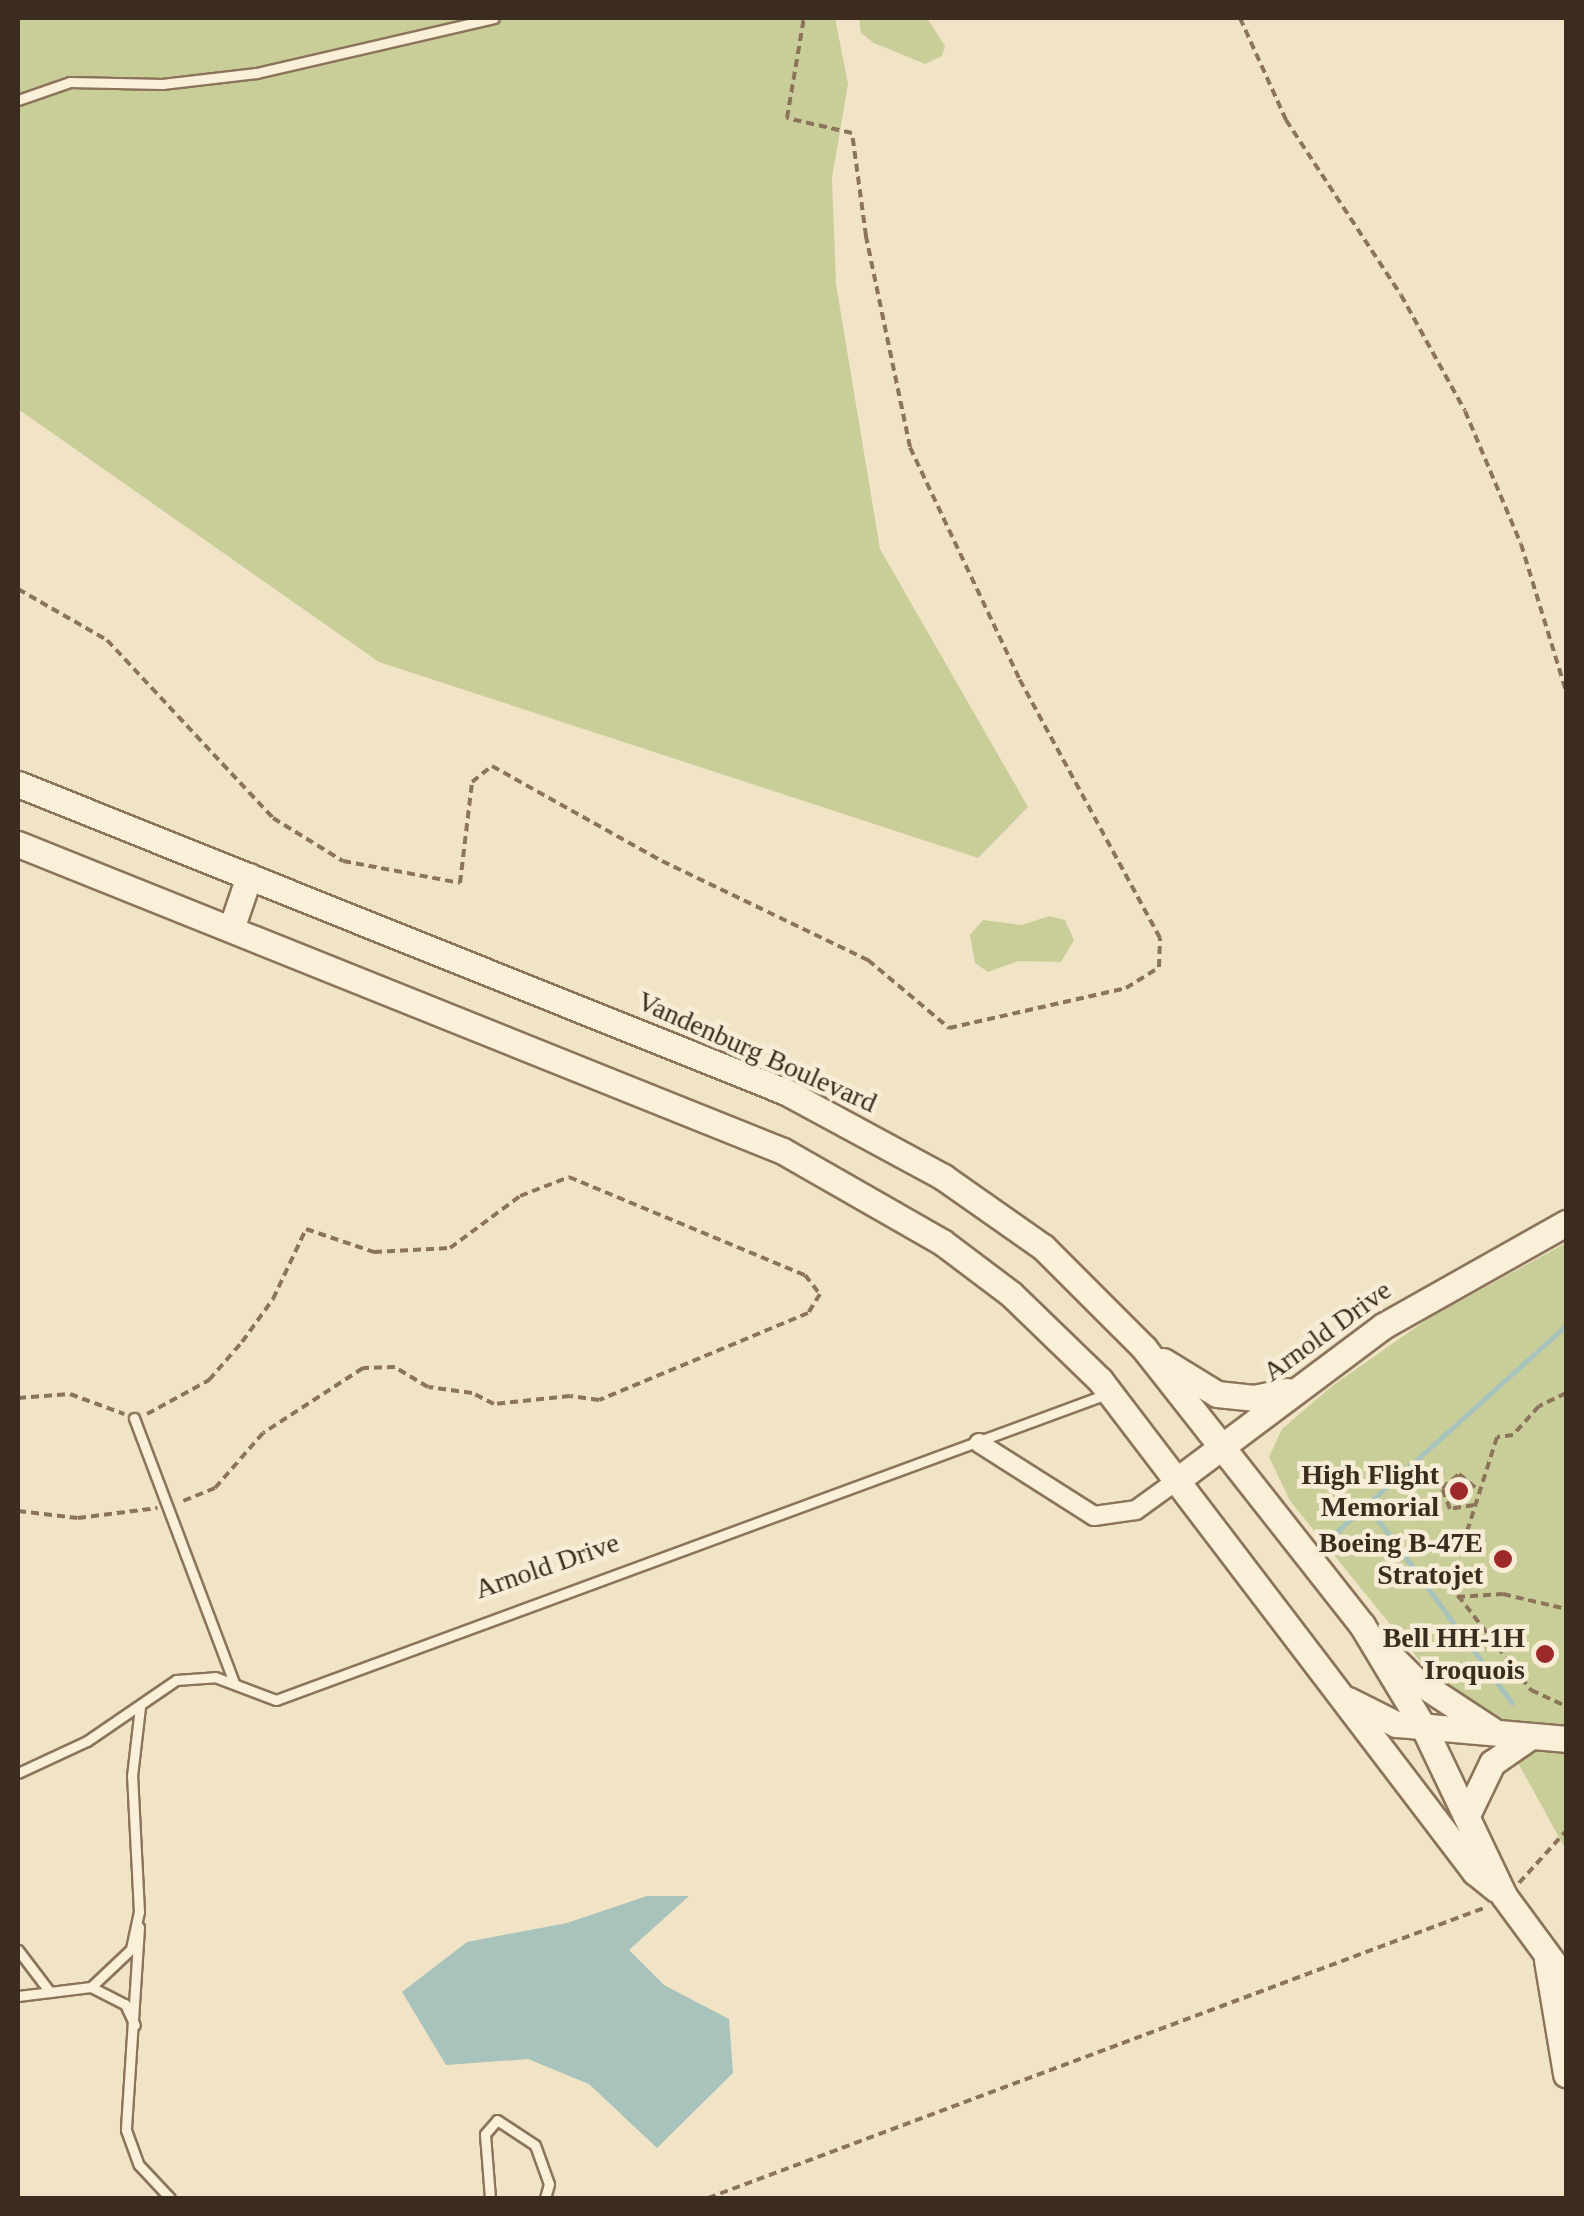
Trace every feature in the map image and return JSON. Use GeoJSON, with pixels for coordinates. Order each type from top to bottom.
{"type":"FeatureCollection","features":[{"type":"Feature","properties":{"kind":"main road","name":"Vandenburg Boulevard"},"geometry":{"type":"LineString","coordinates":[[18,784],[786,1092],[860,1129],[1043,1247],[1144,1348],[1362,1625],[1424,1728],[1504,1895],[1566,1980]]}},
{"type":"Feature","properties":{"kind":"main road","name":"Vandenburg Boulevard"},"geometry":{"type":"LineString","coordinates":[[18,844],[824,1170],[942,1242],[1011,1294],[1110,1393],[1475,1872],[1504,1895]]}},
{"type":"Feature","properties":{"kind":"main road"},"geometry":{"type":"LineString","coordinates":[[230,928],[249,876]]}},
{"type":"Feature","properties":{"kind":"main road","name":"Arnold Drive"},"geometry":{"type":"LineString","coordinates":[[1176,1481],[1297,1388],[1438,1290],[1566,1223]]}},
{"type":"Feature","properties":{"kind":"main road"},"geometry":{"type":"LineString","coordinates":[[1144,1348],[1217,1394],[1254,1398],[1297,1388]]}},
{"type":"Feature","properties":{"kind":"main road"},"geometry":{"type":"LineString","coordinates":[[1362,1625],[1414,1679],[1500,1734]]}},
{"type":"Feature","properties":{"kind":"main road"},"geometry":{"type":"LineString","coordinates":[[1337,1694],[1396,1724],[1566,1739]]}},
{"type":"Feature","properties":{"kind":"main road"},"geometry":{"type":"LineString","coordinates":[[1406,1781],[1408,1751],[1424,1728]]}},
{"type":"Feature","properties":{"kind":"main road"},"geometry":{"type":"LineString","coordinates":[[1467,1815],[1492,1763],[1531,1736]]}},
{"type":"Feature","properties":{"kind":"main road"},"geometry":{"type":"LineString","coordinates":[[1546,1953],[1566,2074]]}},
{"type":"Feature","properties":{"kind":"street","name":"Arnold Drive"},"geometry":{"type":"LineString","coordinates":[[978,1443],[1094,1516],[1136,1510],[1176,1481]]}},
{"type":"Feature","properties":{"kind":"lane"},"geometry":{"type":"LineString","coordinates":[[18,100],[70,82],[162,84],[256,73],[436,36],[494,18]]}},
{"type":"Feature","properties":{"kind":"lane","name":"Arnold Drive"},"geometry":{"type":"LineString","coordinates":[[18,1773],[86,1741],[176,1680],[234,1682],[276,1700],[1110,1393]]}},
{"type":"Feature","properties":{"kind":"lane"},"geometry":{"type":"LineString","coordinates":[[134,1418],[234,1682]]}},
{"type":"Feature","properties":{"kind":"lane"},"geometry":{"type":"LineString","coordinates":[[142,1705],[132,1776],[139,1912],[126,2130],[139,2164],[170,2198]]}},
{"type":"Feature","properties":{"kind":"lane"},"geometry":{"type":"LineString","coordinates":[[91,1987],[131,1949],[139,1912]]}},
{"type":"Feature","properties":{"kind":"lane"},"geometry":{"type":"LineString","coordinates":[[18,1950],[50,1992]]}},
{"type":"Feature","properties":{"kind":"lane"},"geometry":{"type":"LineString","coordinates":[[18,1996],[91,1987],[126,2004],[135,2025]]}},
{"type":"Feature","properties":{"kind":"lane"},"geometry":{"type":"LineString","coordinates":[[490,2198],[485,2134],[497,2120],[534,2145],[548,2184],[545,2198]]}},
{"type":"Feature","properties":{"kind":"path"},"geometry":{"type":"LineString","coordinates":[[18,589],[107,640],[273,818],[343,861],[460,883],[472,782],[492,766],[662,861],[868,960],[949,1028],[1126,988],[1159,967],[1160,938],[1019,678],[910,446],[866,236],[852,133],[787,118],[804,18]]}},
{"type":"Feature","properties":{"kind":"path"},"geometry":{"type":"LineString","coordinates":[[1240,18],[1286,120],[1401,295],[1465,410],[1520,544],[1566,691]]}},
{"type":"Feature","properties":{"kind":"path"},"geometry":{"type":"LineString","coordinates":[[18,1398],[70,1394],[134,1418],[168,1407],[210,1380],[273,1298],[306,1229],[374,1252],[450,1248],[520,1196],[568,1177],[805,1275],[820,1294],[808,1314],[599,1400],[570,1396],[494,1404],[472,1392],[428,1388],[395,1367],[363,1368],[263,1433],[215,1488],[168,1507],[78,1518],[18,1512]]}},
{"type":"Feature","properties":{"kind":"path"},"geometry":{"type":"LineString","coordinates":[[1566,1394],[1539,1406],[1513,1434],[1498,1438],[1450,1585],[1530,1690],[1566,1706]]}},
{"type":"Feature","properties":{"kind":"path"},"geometry":{"type":"LineString","coordinates":[[1466,1475],[1478,1499],[1456,1511],[1446,1505],[1442,1488],[1453,1476],[1466,1475]]}},
{"type":"Feature","properties":{"kind":"path"},"geometry":{"type":"LineString","coordinates":[[1457,1597],[1502,1594],[1566,1608]]}},
{"type":"Feature","properties":{"kind":"path"},"geometry":{"type":"LineString","coordinates":[[708,2198],[1504,1895],[1566,1831]]}},
{"type":"Feature","properties":{"kind":"green space"},"geometry":{"type":"Polygon","coordinates":[[[18,18],[835,18],[848,84],[832,178],[836,284],[880,549],[1028,807],[978,858],[379,662],[18,409],[18,18]]]}},
{"type":"Feature","properties":{"kind":"green space"},"geometry":{"type":"Polygon","coordinates":[[[859,18],[927,18],[945,46],[942,56],[925,64],[874,43],[861,33],[859,18]]]}},
{"type":"Feature","properties":{"kind":"green space"},"geometry":{"type":"Polygon","coordinates":[[[1049,916],[1065,920],[1074,940],[1061,962],[1019,961],[988,972],[975,963],[970,935],[983,920],[1022,925],[1049,916]]]}},
{"type":"Feature","properties":{"kind":"green space"},"geometry":{"type":"Polygon","coordinates":[[[1566,1243],[1566,1850],[1517,1761],[1433,1677],[1290,1501],[1269,1457],[1282,1429],[1332,1386],[1429,1318],[1566,1243]]]}},
{"type":"Feature","properties":{"kind":"water"},"geometry":{"type":"Polygon","coordinates":[[[647,1896],[689,1896],[629,1950],[664,1985],[729,2019],[733,2073],[657,2148],[589,2084],[528,2059],[446,2065],[402,1992],[467,1942],[567,1923],[647,1896]]]}},
{"type":"Feature","properties":{"kind":"waterway"},"geometry":{"type":"LineString","coordinates":[[1332,1536],[1566,1325]]}},
{"type":"Feature","properties":{"kind":"waterway"},"geometry":{"type":"LineString","coordinates":[[1367,1505],[1512,1703]]}},
{"type":"Feature","properties":{"kind":"place","name":"High Flight Memorial"},"geometry":{"type":"Point","coordinates":[1459,1491]}},
{"type":"Feature","properties":{"kind":"place","name":"Boeing B-47E Stratojet"},"geometry":{"type":"Point","coordinates":[1503,1559]}},
{"type":"Feature","properties":{"kind":"place","name":"Bell HH-1H Iroquois"},"geometry":{"type":"Point","coordinates":[1545,1654]}}]}
